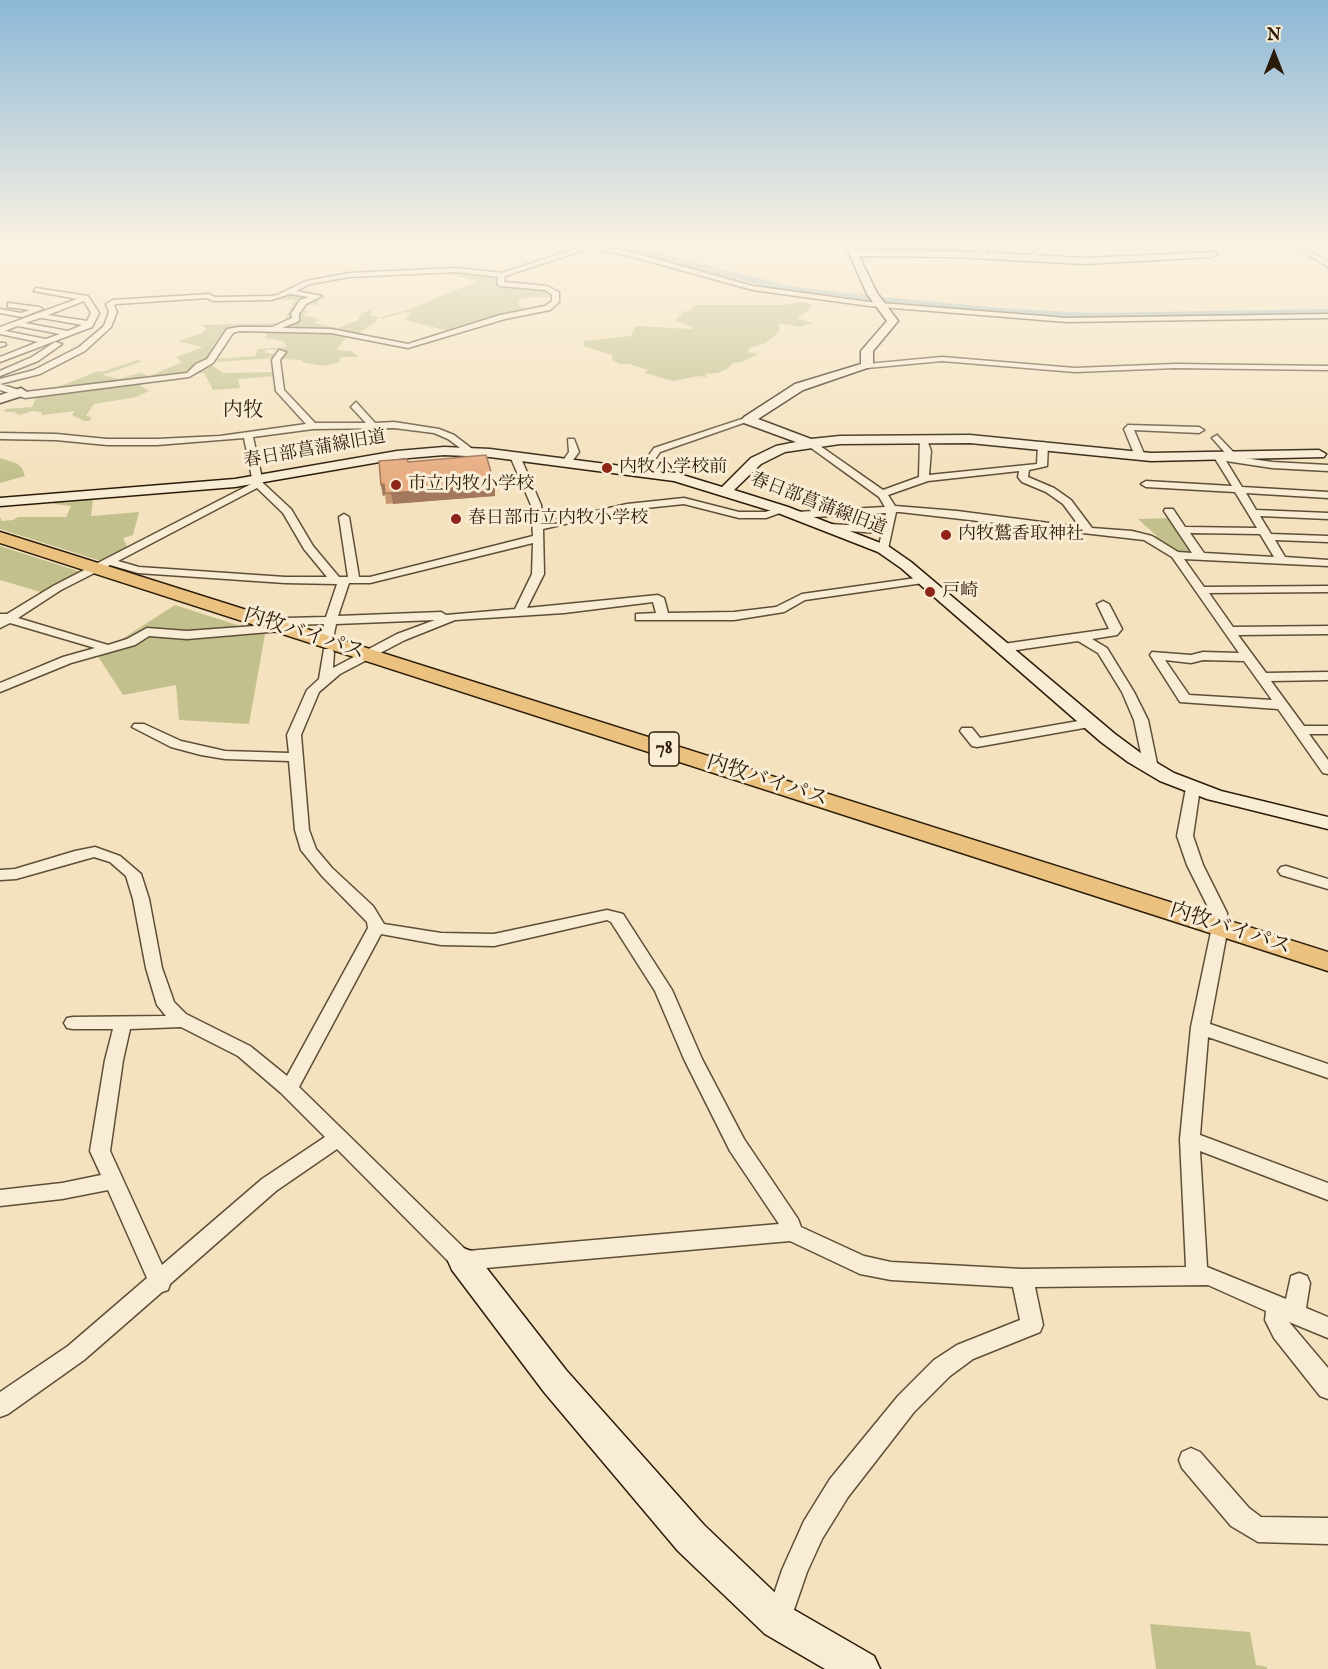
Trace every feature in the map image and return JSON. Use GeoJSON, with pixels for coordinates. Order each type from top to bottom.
{"type":"FeatureCollection","features":[{"type":"Feature","properties":{"kind":"main road","name":"内牧バイパス"},"geometry":{"type":"LineString","coordinates":[[0,537],[105,565],[166,591],[284,625],[367,655],[1328,962]]}},
{"type":"Feature","properties":{"kind":"street"},"geometry":{"type":"LineString","coordinates":[[0,331],[28,320]]}},
{"type":"Feature","properties":{"kind":"street"},"geometry":{"type":"LineString","coordinates":[[64,320],[107,327]]}},
{"type":"Feature","properties":{"kind":"street"},"geometry":{"type":"LineString","coordinates":[[89,325],[90,320]]}},
{"type":"Feature","properties":{"kind":"street"},"geometry":{"type":"LineString","coordinates":[[1,381],[55,364],[97,338],[110,320]]}},
{"type":"Feature","properties":{"kind":"street"},"geometry":{"type":"LineString","coordinates":[[274,329],[294,320]]}},
{"type":"Feature","properties":{"kind":"street"},"geometry":{"type":"LineString","coordinates":[[1,381],[25,395],[189,375],[210,361],[230,331],[274,329],[331,331],[408,346],[494,320]]}},
{"type":"Feature","properties":{"kind":"street"},"geometry":{"type":"LineString","coordinates":[[867,366],[867,351],[892,320]]}},
{"type":"Feature","properties":{"kind":"street"},"geometry":{"type":"LineString","coordinates":[[18,324],[97,338]]}},
{"type":"Feature","properties":{"kind":"street"},"geometry":{"type":"LineString","coordinates":[[0,360],[89,325]]}},
{"type":"Feature","properties":{"kind":"street"},"geometry":{"type":"LineString","coordinates":[[0,331],[61,344],[1,381]]}},
{"type":"Feature","properties":{"kind":"street"},"geometry":{"type":"LineString","coordinates":[[282,352],[276,360],[280,391],[313,426]]}},
{"type":"Feature","properties":{"kind":"street"},"geometry":{"type":"LineString","coordinates":[[643,471],[657,450],[748,420],[800,387],[867,366],[942,359],[1076,370],[1175,366],[1328,368]]}},
{"type":"Feature","properties":{"kind":"street"},"geometry":{"type":"LineString","coordinates":[[0,399],[21,392]]}},
{"type":"Feature","properties":{"kind":"street"},"geometry":{"type":"LineString","coordinates":[[356,405],[370,425]]}},
{"type":"Feature","properties":{"kind":"street"},"geometry":{"type":"LineString","coordinates":[[748,420],[810,443],[882,494],[891,509],[883,549]]}},
{"type":"Feature","properties":{"kind":"street"},"geometry":{"type":"LineString","coordinates":[[0,436],[56,437],[107,442],[180,441],[248,436],[313,426],[394,425],[436,431],[451,437],[470,451]]}},
{"type":"Feature","properties":{"kind":"street"},"geometry":{"type":"LineString","coordinates":[[1140,456],[1129,429],[1131,427],[1199,430]]}},
{"type":"Feature","properties":{"kind":"street"},"geometry":{"type":"LineString","coordinates":[[248,436],[257,482],[287,512],[308,547],[345,580]]}},
{"type":"Feature","properties":{"kind":"street"},"geometry":{"type":"LineString","coordinates":[[1217,438],[1234,456]]}},
{"type":"Feature","properties":{"kind":"street"},"geometry":{"type":"LineString","coordinates":[[923,439],[926,451],[924,479]]}},
{"type":"Feature","properties":{"kind":"street"},"geometry":{"type":"LineString","coordinates":[[726,491],[756,461],[781,449],[840,440],[970,439],[1140,456],[1219,457],[1319,454]]}},
{"type":"Feature","properties":{"kind":"street"},"geometry":{"type":"LineString","coordinates":[[567,462],[574,452],[571,441]]}},
{"type":"Feature","properties":{"kind":"street"},"geometry":{"type":"LineString","coordinates":[[882,494],[924,479],[1042,466],[1043,445]]}},
{"type":"Feature","properties":{"kind":"street","name":"春日部菖蒲線旧道"},"geometry":{"type":"LineString","coordinates":[[0,502],[257,482],[413,453],[470,451],[643,471],[726,491],[790,512],[883,549],[923,580],[1090,723],[1122,749],[1151,768],[1193,788],[1244,804],[1328,823]]}},
{"type":"Feature","properties":{"kind":"street"},"geometry":{"type":"LineString","coordinates":[[515,456],[536,505],[538,533],[538,574],[519,612]]}},
{"type":"Feature","properties":{"kind":"street"},"geometry":{"type":"LineString","coordinates":[[1219,457],[1272,465],[1328,468]]}},
{"type":"Feature","properties":{"kind":"street"},"geometry":{"type":"LineString","coordinates":[[1219,457],[1242,491],[1282,561]]}},
{"type":"Feature","properties":{"kind":"street"},"geometry":{"type":"LineString","coordinates":[[1024,468],[1025,480],[1050,490],[1066,502],[1089,532]]}},
{"type":"Feature","properties":{"kind":"street"},"geometry":{"type":"LineString","coordinates":[[3,620],[57,588],[105,565],[257,482]]}},
{"type":"Feature","properties":{"kind":"street"},"geometry":{"type":"LineString","coordinates":[[1146,484],[1328,495]]}},
{"type":"Feature","properties":{"kind":"street"},"geometry":{"type":"LineString","coordinates":[[105,565],[201,575],[345,580],[387,577],[627,507],[684,501],[739,515],[891,509],[947,513],[1089,532],[1141,535],[1176,555],[1327,769]]}},
{"type":"Feature","properties":{"kind":"street"},"geometry":{"type":"LineString","coordinates":[[1169,511],[1200,556]]}},
{"type":"Feature","properties":{"kind":"street"},"geometry":{"type":"LineString","coordinates":[[1254,513],[1328,516]]}},
{"type":"Feature","properties":{"kind":"street"},"geometry":{"type":"LineString","coordinates":[[328,634],[345,580],[344,517]]}},
{"type":"Feature","properties":{"kind":"street"},"geometry":{"type":"LineString","coordinates":[[830,527],[888,530]]}},
{"type":"Feature","properties":{"kind":"street"},"geometry":{"type":"LineString","coordinates":[[1182,530],[1328,540]]}},
{"type":"Feature","properties":{"kind":"street"},"geometry":{"type":"LineString","coordinates":[[1176,555],[1328,563]]}},
{"type":"Feature","properties":{"kind":"street"},"geometry":{"type":"LineString","coordinates":[[166,591],[186,578],[201,575]]}},
{"type":"Feature","properties":{"kind":"street"},"geometry":{"type":"LineString","coordinates":[[640,617],[766,613],[780,609],[802,597],[923,580]]}},
{"type":"Feature","properties":{"kind":"street"},"geometry":{"type":"LineString","coordinates":[[1202,590],[1328,589]]}},
{"type":"Feature","properties":{"kind":"street"},"geometry":{"type":"LineString","coordinates":[[0,688],[67,660],[131,642],[147,633],[187,635],[331,620],[453,617],[658,598],[663,617]]}},
{"type":"Feature","properties":{"kind":"street"},"geometry":{"type":"LineString","coordinates":[[1003,648],[1113,632],[1116,629],[1103,604]]}},
{"type":"Feature","properties":{"kind":"street"},"geometry":{"type":"LineString","coordinates":[[288,1088],[299,1073],[376,928],[375,921],[367,910],[327,872],[309,850],[302,830],[294,735],[314,690],[325,680],[419,628],[453,617]]}},
{"type":"Feature","properties":{"kind":"street"},"geometry":{"type":"LineString","coordinates":[[3,620],[104,648]]}},
{"type":"Feature","properties":{"kind":"street"},"geometry":{"type":"LineString","coordinates":[[1231,631],[1328,630]]}},
{"type":"Feature","properties":{"kind":"street"},"geometry":{"type":"LineString","coordinates":[[1079,636],[1103,651],[1128,692],[1141,720],[1151,768]]}},
{"type":"Feature","properties":{"kind":"street"},"geometry":{"type":"LineString","coordinates":[[325,680],[328,652]]}},
{"type":"Feature","properties":{"kind":"street"},"geometry":{"type":"LineString","coordinates":[[1249,657],[1203,656],[1191,659],[1156,655],[1185,699],[1282,705]]}},
{"type":"Feature","properties":{"kind":"street"},"geometry":{"type":"LineString","coordinates":[[1263,677],[1328,676]]}},
{"type":"Feature","properties":{"kind":"street"},"geometry":{"type":"LineString","coordinates":[[967,731],[977,743],[1090,723]]}},
{"type":"Feature","properties":{"kind":"street"},"geometry":{"type":"LineString","coordinates":[[139,726],[176,744],[201,751],[296,757]]}},
{"type":"Feature","properties":{"kind":"street"},"geometry":{"type":"LineString","coordinates":[[1300,730],[1328,730]]}},
{"type":"Feature","properties":{"kind":"street"},"geometry":{"type":"LineString","coordinates":[[1193,788],[1185,836],[1195,865],[1219,913],[1220,927],[1200,1027],[1190,1139],[1197,1275]]}},
{"type":"Feature","properties":{"kind":"street"},"geometry":{"type":"LineString","coordinates":[[0,875],[16,874],[80,854],[95,852],[115,859],[133,874],[141,899],[153,968],[166,1005],[180,1018],[244,1051],[288,1088],[463,1261],[555,1381],[676,1520],[778,1621],[861,1669]]}},
{"type":"Feature","properties":{"kind":"street"},"geometry":{"type":"LineString","coordinates":[[1286,871],[1328,884]]}},
{"type":"Feature","properties":{"kind":"street"},"geometry":{"type":"LineString","coordinates":[[376,928],[441,939],[494,940],[607,915],[617,918],[663,990],[693,1059],[737,1145],[791,1225],[790,1232]]}},
{"type":"Feature","properties":{"kind":"street"},"geometry":{"type":"LineString","coordinates":[[72,1023],[175,1022],[180,1018]]}},
{"type":"Feature","properties":{"kind":"street"},"geometry":{"type":"LineString","coordinates":[[123,1023],[114,1060],[100,1151],[160,1283]]}},
{"type":"Feature","properties":{"kind":"street"},"geometry":{"type":"LineString","coordinates":[[1200,1027],[1328,1071]]}},
{"type":"Feature","properties":{"kind":"street"},"geometry":{"type":"LineString","coordinates":[[0,1406],[76,1353],[160,1283],[237,1211],[269,1185],[338,1138]]}},
{"type":"Feature","properties":{"kind":"street"},"geometry":{"type":"LineString","coordinates":[[1190,1139],[1328,1192]]}},
{"type":"Feature","properties":{"kind":"street"},"geometry":{"type":"LineString","coordinates":[[0,1198],[62,1191],[112,1181]]}},
{"type":"Feature","properties":{"kind":"street"},"geometry":{"type":"LineString","coordinates":[[463,1261],[790,1232],[814,1241],[860,1265],[891,1271],[1022,1278],[1209,1276],[1328,1328]]}},
{"type":"Feature","properties":{"kind":"street"},"geometry":{"type":"LineString","coordinates":[[778,1621],[795,1570],[813,1530],[839,1488],[906,1404],[942,1368],[965,1352],[1032,1325],[1022,1278]]}},
{"type":"Feature","properties":{"kind":"street"},"geometry":{"type":"LineString","coordinates":[[1299,1283],[1285,1310],[1276,1320],[1282,1331],[1318,1372],[1328,1388]]}},
{"type":"Feature","properties":{"kind":"street"},"geometry":{"type":"LineString","coordinates":[[1191,1461],[1240,1517],[1258,1529],[1328,1531]]}},
{"type":"Feature","properties":{"kind":"shaded area"},"geometry":{"type":"Polygon","coordinates":[[[285,320],[319,320],[314,323],[338,328],[358,320],[378,320],[357,334],[350,333],[336,350],[351,351],[359,357],[341,357],[339,363],[323,366],[302,362],[302,360],[282,359],[286,349],[265,350],[265,353],[278,354],[275,358],[218,362],[217,359],[255,356],[258,349],[287,347],[283,341],[265,338],[269,329],[229,329],[207,362],[223,373],[275,372],[276,376],[238,379],[240,388],[213,390],[204,373],[136,379],[138,384],[149,391],[136,397],[94,404],[86,416],[91,417],[90,421],[84,421],[72,415],[75,411],[42,415],[41,412],[33,411],[19,415],[14,412],[5,412],[5,409],[32,407],[38,395],[98,371],[102,372],[137,360],[143,361],[103,375],[119,379],[139,373],[150,376],[182,362],[176,357],[203,347],[178,341],[202,333],[206,329],[202,325],[283,323],[285,320]]]}},
{"type":"Feature","properties":{"kind":"shaded area"},"geometry":{"type":"Polygon","coordinates":[[[405,320],[487,320],[445,330],[405,320]]]}},
{"type":"Feature","properties":{"kind":"shaded area"},"geometry":{"type":"Polygon","coordinates":[[[675,320],[803,320],[812,323],[801,327],[779,323],[779,331],[771,339],[749,348],[748,352],[758,354],[742,362],[733,363],[718,373],[673,381],[645,373],[648,370],[629,364],[620,364],[612,360],[613,355],[583,346],[584,341],[631,336],[636,326],[691,329],[693,327],[675,320]]]}},
{"type":"Feature","properties":{"kind":"shaded area"},"geometry":{"type":"Polygon","coordinates":[[[0,458],[16,463],[22,468],[25,476],[0,483],[0,458]]]}},
{"type":"Feature","properties":{"kind":"shaded area"},"geometry":{"type":"Polygon","coordinates":[[[93,499],[91,516],[139,512],[133,535],[123,538],[129,550],[104,562],[0,529],[0,517],[2,521],[18,517],[66,517],[71,506],[54,504],[54,501],[93,499]]]}},
{"type":"Feature","properties":{"kind":"shaded area"},"geometry":{"type":"Polygon","coordinates":[[[1169,518],[1194,553],[1188,554],[1168,548],[1152,537],[1157,536],[1138,519],[1169,518]]]}},
{"type":"Feature","properties":{"kind":"shaded area"},"geometry":{"type":"Polygon","coordinates":[[[0,546],[84,573],[44,593],[0,580],[0,546]]]}},
{"type":"Feature","properties":{"kind":"shaded area"},"geometry":{"type":"Polygon","coordinates":[[[175,605],[265,634],[249,724],[179,720],[176,685],[123,695],[97,655],[175,605]]]}},
{"type":"Feature","properties":{"kind":"shaded area"},"geometry":{"type":"Polygon","coordinates":[[[1150,1624],[1250,1632],[1256,1665],[1267,1667],[1267,1669],[1156,1669],[1150,1624]]]}},
{"type":"Feature","properties":{"kind":"building"},"geometry":{"type":"Polygon","coordinates":[[[486,455],[495,485],[385,493],[384,484],[381,485],[379,461],[407,459],[408,462],[486,455]]]}},
{"type":"Feature","properties":{"kind":"place","name":"内牧小学校前"},"geometry":{"type":"Point","coordinates":[607,468]}},
{"type":"Feature","properties":{"kind":"place","name":"市立内牧小学校"},"geometry":{"type":"Point","coordinates":[396,485]}},
{"type":"Feature","properties":{"kind":"place","name":"春日部市立内牧小学校"},"geometry":{"type":"Point","coordinates":[456,519]}},
{"type":"Feature","properties":{"kind":"place","name":"内牧鷲香取神社"},"geometry":{"type":"Point","coordinates":[946,535]}},
{"type":"Feature","properties":{"kind":"place","name":"戸崎"},"geometry":{"type":"Point","coordinates":[930,592]}},
{"type":"Feature","properties":{"kind":"district","name":"内牧"},"geometry":{"type":"Point","coordinates":[243,412]}}]}
